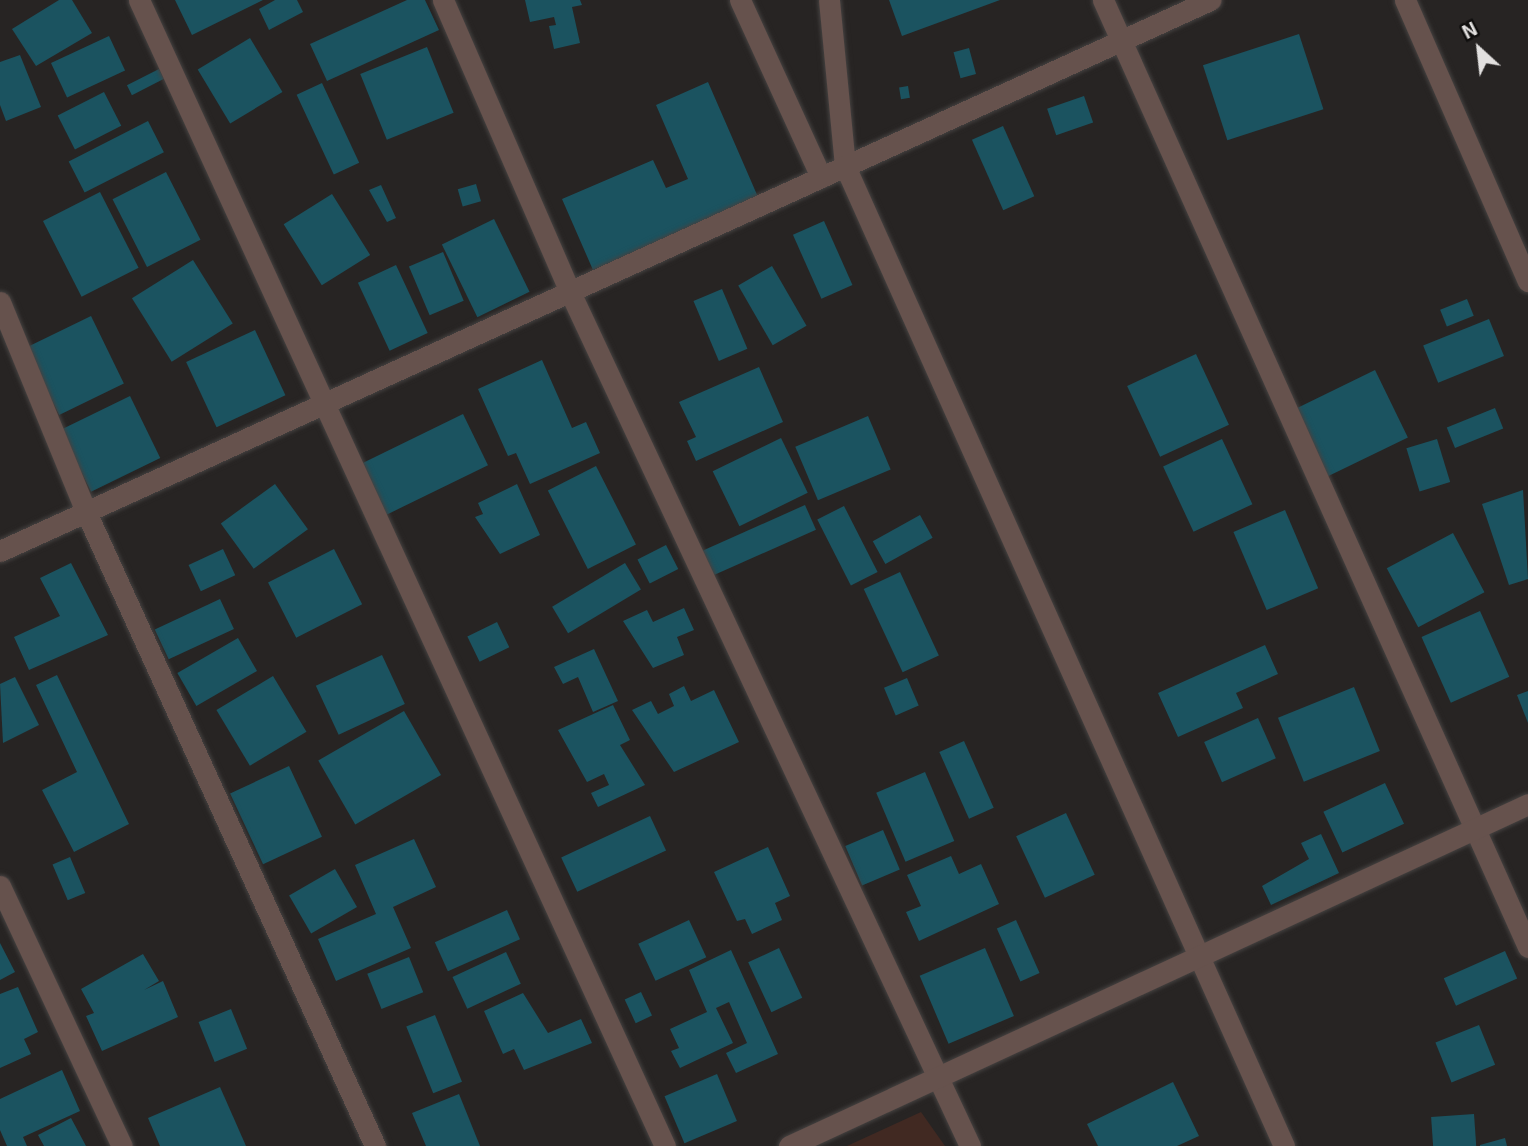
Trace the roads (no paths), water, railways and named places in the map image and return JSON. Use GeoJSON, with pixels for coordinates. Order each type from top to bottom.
{"type":"FeatureCollection","features":[{"type":"Feature","properties":{"kind":"street"},"geometry":{"type":"LineString","coordinates":[[139,0],[665,1146]]}},
{"type":"Feature","properties":{"kind":"street"},"geometry":{"type":"LineString","coordinates":[[443,0],[570,292],[970,1146]]}},
{"type":"Feature","properties":{"kind":"street"},"geometry":{"type":"LineString","coordinates":[[740,0],[821,177]]}},
{"type":"Feature","properties":{"kind":"street"},"geometry":{"type":"LineString","coordinates":[[830,0],[845,166],[1284,1146]]}},
{"type":"Feature","properties":{"kind":"street"},"geometry":{"type":"LineString","coordinates":[[1103,0],[1528,947]]}},
{"type":"Feature","properties":{"kind":"street"},"geometry":{"type":"LineString","coordinates":[[0,551],[1210,0]]}},
{"type":"Feature","properties":{"kind":"street"},"geometry":{"type":"LineString","coordinates":[[1405,0],[1528,281]]}},
{"type":"Feature","properties":{"kind":"street"},"geometry":{"type":"LineString","coordinates":[[0,302],[86,512],[375,1146]]}},
{"type":"Feature","properties":{"kind":"street"},"geometry":{"type":"LineString","coordinates":[[789,1146],[1528,804]]}},
{"type":"Feature","properties":{"kind":"street"},"geometry":{"type":"LineString","coordinates":[[0,886],[122,1146]]}}]}
